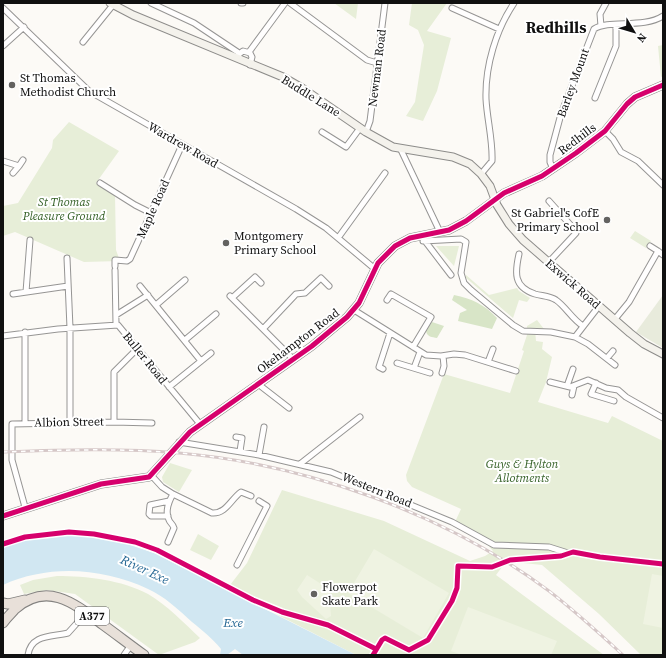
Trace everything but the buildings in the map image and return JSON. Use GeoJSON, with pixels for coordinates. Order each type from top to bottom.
{"type":"FeatureCollection","features":[{"type":"Feature","properties":{"kind":"highway","name":"A377"},"geometry":{"type":"LineString","coordinates":[[3,603],[8,604],[47,596],[68,601],[144,655]]}},
{"type":"Feature","properties":{"kind":"highway","name":"A377"},"geometry":{"type":"LineString","coordinates":[[3,612],[32,598]]}},
{"type":"Feature","properties":{"kind":"highway","name":"A377"},"geometry":{"type":"LineString","coordinates":[[3,623],[23,603]]}},
{"type":"Feature","properties":{"kind":"street","name":"Buddle Lane"},"geometry":{"type":"LineString","coordinates":[[151,3],[194,23],[250,65],[297,85],[363,130],[388,145],[401,150],[456,158],[470,164],[481,174],[490,186],[496,200]]}},
{"type":"Feature","properties":{"kind":"street"},"geometry":{"type":"LineString","coordinates":[[249,52],[285,3]]}},
{"type":"Feature","properties":{"kind":"street"},"geometry":{"type":"LineString","coordinates":[[290,3],[367,60],[378,63]]}},
{"type":"Feature","properties":{"kind":"street","name":"Newman Road"},"geometry":{"type":"LineString","coordinates":[[363,130],[370,121],[385,3]]}},
{"type":"Feature","properties":{"kind":"street"},"geometry":{"type":"LineString","coordinates":[[481,174],[492,160],[487,88],[492,53],[499,28],[514,3]]}},
{"type":"Feature","properties":{"kind":"street"},"geometry":{"type":"LineString","coordinates":[[606,3],[600,14],[601,26],[641,23],[663,16]]}},
{"type":"Feature","properties":{"kind":"street","name":"Buddle Lane"},"geometry":{"type":"LineString","coordinates":[[112,4],[132,15],[238,56]]}},
{"type":"Feature","properties":{"kind":"street"},"geometry":{"type":"LineString","coordinates":[[83,42],[112,4]]}},
{"type":"Feature","properties":{"kind":"street","name":"Wardrew Road"},"geometry":{"type":"LineString","coordinates":[[3,8],[89,91],[182,145],[296,208],[338,238],[374,268]]}},
{"type":"Feature","properties":{"kind":"street"},"geometry":{"type":"LineString","coordinates":[[452,8],[499,28]]}},
{"type":"Feature","properties":{"kind":"street"},"geometry":{"type":"LineString","coordinates":[[595,98],[616,46],[616,25]]}},
{"type":"Feature","properties":{"kind":"street","name":"Barley Mount"},"geometry":{"type":"LineString","coordinates":[[553,168],[550,162],[550,155],[561,114],[590,35],[595,28],[601,26]]}},
{"type":"Feature","properties":{"kind":"street"},"geometry":{"type":"LineString","coordinates":[[3,46],[24,27]]}},
{"type":"Feature","properties":{"kind":"street"},"geometry":{"type":"LineString","coordinates":[[238,56],[244,51],[249,52]]}},
{"type":"Feature","properties":{"kind":"street"},"geometry":{"type":"LineString","coordinates":[[249,52],[252,57],[250,65]]}},
{"type":"Feature","properties":{"kind":"street","name":"Redhills"},"geometry":{"type":"LineString","coordinates":[[496,200],[508,191],[553,168],[596,140],[627,104],[635,97],[663,85]]}},
{"type":"Feature","properties":{"kind":"street"},"geometry":{"type":"LineString","coordinates":[[600,87],[606,90]]}},
{"type":"Feature","properties":{"kind":"street"},"geometry":{"type":"LineString","coordinates":[[322,132],[346,147],[363,130]]}},
{"type":"Feature","properties":{"kind":"street"},"geometry":{"type":"LineString","coordinates":[[605,131],[614,139],[621,152],[638,161],[663,185]]}},
{"type":"Feature","properties":{"kind":"street","name":"Maple Road"},"geometry":{"type":"LineString","coordinates":[[116,315],[115,260],[129,261],[182,145]]}},
{"type":"Feature","properties":{"kind":"street"},"geometry":{"type":"LineString","coordinates":[[401,150],[440,232]]}},
{"type":"Feature","properties":{"kind":"street"},"geometry":{"type":"LineString","coordinates":[[13,173],[23,160]]}},
{"type":"Feature","properties":{"kind":"street"},"geometry":{"type":"LineString","coordinates":[[3,161],[19,166]]}},
{"type":"Feature","properties":{"kind":"street"},"geometry":{"type":"LineString","coordinates":[[338,238],[385,173]]}},
{"type":"Feature","properties":{"kind":"street"},"geometry":{"type":"LineString","coordinates":[[100,183],[135,206],[151,213]]}},
{"type":"Feature","properties":{"kind":"street","name":"Okehampton Road"},"geometry":{"type":"LineString","coordinates":[[151,475],[179,442],[200,424],[340,324],[354,310],[374,268],[386,254],[400,242],[417,236],[440,232],[466,221],[496,200]]}},
{"type":"Feature","properties":{"kind":"street","name":"Exwick Road"},"geometry":{"type":"LineString","coordinates":[[496,200],[517,233],[548,262],[644,344],[663,354]]}},
{"type":"Feature","properties":{"kind":"street"},"geometry":{"type":"LineString","coordinates":[[548,262],[576,233],[549,201]]}},
{"type":"Feature","properties":{"kind":"street"},"geometry":{"type":"LineString","coordinates":[[451,275],[424,241],[461,239],[466,242],[460,273],[464,282],[513,325],[530,332],[550,332],[575,337],[615,365]]}},
{"type":"Feature","properties":{"kind":"street"},"geometry":{"type":"LineString","coordinates":[[26,292],[30,240]]}},
{"type":"Feature","properties":{"kind":"street"},"geometry":{"type":"LineString","coordinates":[[650,246],[663,255]]}},
{"type":"Feature","properties":{"kind":"street"},"geometry":{"type":"LineString","coordinates":[[615,319],[629,302],[658,251]]}},
{"type":"Feature","properties":{"kind":"street"},"geometry":{"type":"LineString","coordinates":[[519,254],[516,276],[520,284],[529,291],[554,299],[583,326]]}},
{"type":"Feature","properties":{"kind":"street"},"geometry":{"type":"LineString","coordinates":[[67,258],[70,328],[70,422]]}},
{"type":"Feature","properties":{"kind":"street"},"geometry":{"type":"LineString","coordinates":[[510,267],[516,269]]}},
{"type":"Feature","properties":{"kind":"street"},"geometry":{"type":"LineString","coordinates":[[261,283],[255,277],[231,297],[293,359]]}},
{"type":"Feature","properties":{"kind":"street"},"geometry":{"type":"LineString","coordinates":[[263,329],[296,294],[305,293],[321,278],[329,286]]}},
{"type":"Feature","properties":{"kind":"street"},"geometry":{"type":"LineString","coordinates":[[156,305],[185,280]]}},
{"type":"Feature","properties":{"kind":"street"},"geometry":{"type":"LineString","coordinates":[[13,294],[68,286]]}},
{"type":"Feature","properties":{"kind":"street"},"geometry":{"type":"LineString","coordinates":[[140,286],[201,361]]}},
{"type":"Feature","properties":{"kind":"street"},"geometry":{"type":"LineString","coordinates":[[387,300],[391,294],[425,313],[431,318],[413,348]]}},
{"type":"Feature","properties":{"kind":"street"},"geometry":{"type":"LineString","coordinates":[[116,324],[116,315],[148,295]]}},
{"type":"Feature","properties":{"kind":"street"},"geometry":{"type":"LineString","coordinates":[[575,337],[599,306]]}},
{"type":"Feature","properties":{"kind":"street"},"geometry":{"type":"LineString","coordinates":[[354,310],[413,348],[430,356],[459,354],[516,371]]}},
{"type":"Feature","properties":{"kind":"street"},"geometry":{"type":"LineString","coordinates":[[185,340],[216,314]]}},
{"type":"Feature","properties":{"kind":"street","name":"Buller Road"},"geometry":{"type":"LineString","coordinates":[[3,336],[25,332],[116,324],[200,424]]}},
{"type":"Feature","properties":{"kind":"street"},"geometry":{"type":"LineString","coordinates":[[25,332],[25,423]]}},
{"type":"Feature","properties":{"kind":"street"},"geometry":{"type":"LineString","coordinates":[[384,369],[379,368],[390,333]]}},
{"type":"Feature","properties":{"kind":"street"},"geometry":{"type":"LineString","coordinates":[[114,422],[114,372],[137,348]]}},
{"type":"Feature","properties":{"kind":"street"},"geometry":{"type":"LineString","coordinates":[[488,362],[493,349]]}},
{"type":"Feature","properties":{"kind":"street"},"geometry":{"type":"LineString","coordinates":[[607,358],[613,351]]}},
{"type":"Feature","properties":{"kind":"street"},"geometry":{"type":"LineString","coordinates":[[414,368],[420,352]]}},
{"type":"Feature","properties":{"kind":"street"},"geometry":{"type":"LineString","coordinates":[[169,387],[211,353]]}},
{"type":"Feature","properties":{"kind":"street"},"geometry":{"type":"LineString","coordinates":[[442,373],[444,366],[443,356]]}},
{"type":"Feature","properties":{"kind":"street"},"geometry":{"type":"LineString","coordinates":[[397,363],[430,373]]}},
{"type":"Feature","properties":{"kind":"street"},"geometry":{"type":"LineString","coordinates":[[567,386],[573,369]]}},
{"type":"Feature","properties":{"kind":"street"},"geometry":{"type":"LineString","coordinates":[[550,382],[574,386],[588,380],[618,390],[663,418]]}},
{"type":"Feature","properties":{"kind":"street"},"geometry":{"type":"LineString","coordinates":[[596,383],[592,394],[614,401]]}},
{"type":"Feature","properties":{"kind":"street"},"geometry":{"type":"LineString","coordinates":[[258,384],[289,408]]}},
{"type":"Feature","properties":{"kind":"street"},"geometry":{"type":"LineString","coordinates":[[572,395],[574,386]]}},
{"type":"Feature","properties":{"kind":"street"},"geometry":{"type":"LineString","coordinates":[[300,464],[360,417]]}},
{"type":"Feature","properties":{"kind":"street","name":"Albion Street"},"geometry":{"type":"LineString","coordinates":[[25,508],[12,460],[11,425],[25,423],[70,422],[152,423]]}},
{"type":"Feature","properties":{"kind":"street"},"geometry":{"type":"LineString","coordinates":[[259,455],[264,427]]}},
{"type":"Feature","properties":{"kind":"street"},"geometry":{"type":"LineString","coordinates":[[236,437],[242,438],[240,451]]}},
{"type":"Feature","properties":{"kind":"street","name":"Western Road"},"geometry":{"type":"LineString","coordinates":[[179,442],[240,451],[331,472],[452,522],[494,545],[549,547],[568,553]]}},
{"type":"Feature","properties":{"kind":"street"},"geometry":{"type":"LineString","coordinates":[[3,516],[101,484],[146,479],[151,475],[162,487],[173,494],[215,513],[226,508],[239,493],[243,492],[251,496]]}},
{"type":"Feature","properties":{"kind":"street"},"geometry":{"type":"LineString","coordinates":[[168,542],[174,528],[168,516],[169,501],[173,494]]}},
{"type":"Feature","properties":{"kind":"street"},"geometry":{"type":"LineString","coordinates":[[168,516],[151,516],[149,507],[157,502],[169,501]]}},
{"type":"Feature","properties":{"kind":"street"},"geometry":{"type":"LineString","coordinates":[[237,565],[238,557],[267,506],[260,501]]}},
{"type":"Feature","properties":{"kind":"street"},"geometry":{"type":"LineString","coordinates":[[28,655],[31,645],[41,637],[68,633],[77,623]]}},
{"type":"Feature","properties":{"kind":"street"},"geometry":{"type":"LineString","coordinates":[[124,655],[131,645]]}},
{"type":"Feature","properties":{"kind":"green space"},"geometry":{"type":"Polygon","coordinates":[[[334,3],[358,3],[356,19],[334,3]]]}},
{"type":"Feature","properties":{"kind":"green space"},"geometry":{"type":"Polygon","coordinates":[[[412,3],[447,3],[427,31],[451,38],[437,91],[423,121],[406,116],[415,102],[424,45],[418,30],[409,25],[412,3]]]}},
{"type":"Feature","properties":{"kind":"green space"},"geometry":{"type":"Polygon","coordinates":[[[663,45],[663,76],[661,77],[658,46],[663,45]]]}},
{"type":"Feature","properties":{"kind":"green space","name":"St Thomas Pleasure Ground"},"geometry":{"type":"Polygon","coordinates":[[[69,122],[119,151],[96,183],[115,195],[116,250],[120,261],[84,262],[15,232],[3,236],[3,206],[18,203],[52,148],[53,140],[69,122]]]}},
{"type":"Feature","properties":{"kind":"green space"},"geometry":{"type":"Polygon","coordinates":[[[635,231],[651,241],[646,248],[630,238],[635,231]]]}},
{"type":"Feature","properties":{"kind":"green space"},"geometry":{"type":"Polygon","coordinates":[[[436,246],[459,246],[454,266],[436,246]]]}},
{"type":"Feature","properties":{"kind":"green space"},"geometry":{"type":"Polygon","coordinates":[[[466,275],[489,295],[517,288],[530,298],[527,302],[519,300],[513,318],[465,277],[466,275]]]}},
{"type":"Feature","properties":{"kind":"green space"},"geometry":{"type":"Polygon","coordinates":[[[454,295],[477,303],[492,313],[497,318],[492,329],[458,321],[460,313],[467,310],[452,300],[454,295]]]}},
{"type":"Feature","properties":{"kind":"green space","name":"Guys & Hylton Allotments"},"geometry":{"type":"Polygon","coordinates":[[[537,320],[544,329],[535,330],[536,341],[543,342],[542,349],[552,357],[546,382],[538,402],[608,423],[612,416],[663,441],[663,655],[641,655],[599,614],[542,565],[514,562],[502,567],[496,575],[604,655],[356,655],[227,589],[247,563],[282,490],[384,521],[470,561],[485,556],[493,551],[487,544],[455,522],[461,509],[412,487],[407,481],[406,475],[444,374],[510,393],[524,351],[522,350],[527,335],[527,326],[537,320]]]}},
{"type":"Feature","properties":{"kind":"green space"},"geometry":{"type":"Polygon","coordinates":[[[432,322],[444,326],[437,338],[430,336],[426,331],[432,322]]]}},
{"type":"Feature","properties":{"kind":"green space"},"geometry":{"type":"Polygon","coordinates":[[[170,463],[192,470],[179,492],[163,482],[162,477],[170,463]]]}},
{"type":"Feature","properties":{"kind":"green space"},"geometry":{"type":"Polygon","coordinates":[[[198,534],[219,546],[211,560],[190,550],[198,534]]]}},
{"type":"Feature","properties":{"kind":"green space"},"geometry":{"type":"Polygon","coordinates":[[[374,549],[449,593],[423,638],[348,593],[374,549]]]}},
{"type":"Feature","properties":{"kind":"green space"},"geometry":{"type":"Polygon","coordinates":[[[652,574],[663,576],[663,628],[643,624],[652,574]]]}},
{"type":"Feature","properties":{"kind":"green space","name":"Flowerpot Skate Park"},"geometry":{"type":"Polygon","coordinates":[[[307,575],[329,589],[331,616],[326,619],[302,597],[297,590],[307,575]]]}},
{"type":"Feature","properties":{"kind":"green space"},"geometry":{"type":"Polygon","coordinates":[[[57,576],[104,580],[138,589],[162,603],[200,638],[195,642],[159,655],[75,594],[47,590],[24,594],[20,585],[33,580],[57,576]]]}},
{"type":"Feature","properties":{"kind":"green space"},"geometry":{"type":"Polygon","coordinates":[[[468,607],[557,641],[551,655],[462,655],[451,651],[468,607]]]}},
{"type":"Feature","properties":{"kind":"shaded area"},"geometry":{"type":"Polygon","coordinates":[[[663,295],[663,348],[636,332],[663,295]]]}},
{"type":"Feature","properties":{"kind":"water","name":"Exe"},"geometry":{"type":"Polygon","coordinates":[[[62,536],[91,536],[118,541],[154,553],[356,655],[243,655],[235,649],[227,655],[220,655],[221,649],[166,599],[131,582],[94,573],[76,571],[39,574],[21,578],[3,585],[3,546],[23,540],[62,536]]]}},
{"type":"Feature","properties":{"kind":"railway"},"geometry":{"type":"LineString","coordinates":[[3,452],[69,450],[157,451],[227,459],[276,468],[325,481],[373,497],[420,516],[466,538],[509,563],[559,599],[623,655]]}},
{"type":"Feature","properties":{"kind":"cycle path"},"geometry":{"type":"LineString","coordinates":[[3,516],[101,484],[149,477],[190,432],[312,346],[347,317],[359,303],[378,263],[395,246],[410,238],[449,230],[466,221],[504,193],[542,176],[605,131],[627,104],[635,97],[663,85]]}},
{"type":"Feature","properties":{"kind":"cycle path"},"geometry":{"type":"LineString","coordinates":[[3,544],[25,537],[69,532],[94,534],[135,542],[157,550],[253,600],[282,612],[328,625],[376,649]]}},
{"type":"Feature","properties":{"kind":"cycle path"},"geometry":{"type":"LineString","coordinates":[[373,655],[382,640],[385,638],[409,650],[428,640],[452,601],[457,588],[458,566],[492,567],[510,560],[561,556],[573,552],[600,557],[663,564]]}},
{"type":"Feature","properties":{"kind":"place","name":"St Thomas Methodist Church"},"geometry":{"type":"Point","coordinates":[12,85]}},
{"type":"Feature","properties":{"kind":"place","name":"St Gabriel's CofE Primary School"},"geometry":{"type":"Point","coordinates":[607,220]}},
{"type":"Feature","properties":{"kind":"place","name":"Montgomery Primary School"},"geometry":{"type":"Point","coordinates":[226,243]}},
{"type":"Feature","properties":{"kind":"place","name":"Flowerpot Skate Park"},"geometry":{"type":"Point","coordinates":[314,594]}},
{"type":"Feature","properties":{"kind":"district","name":"Redhills"},"geometry":{"type":"Point","coordinates":[556,27]}},
{"type":"Feature","properties":{"kind":"water label","name":"River Exe"},"geometry":{"type":"Point","coordinates":[145,569]}}]}
